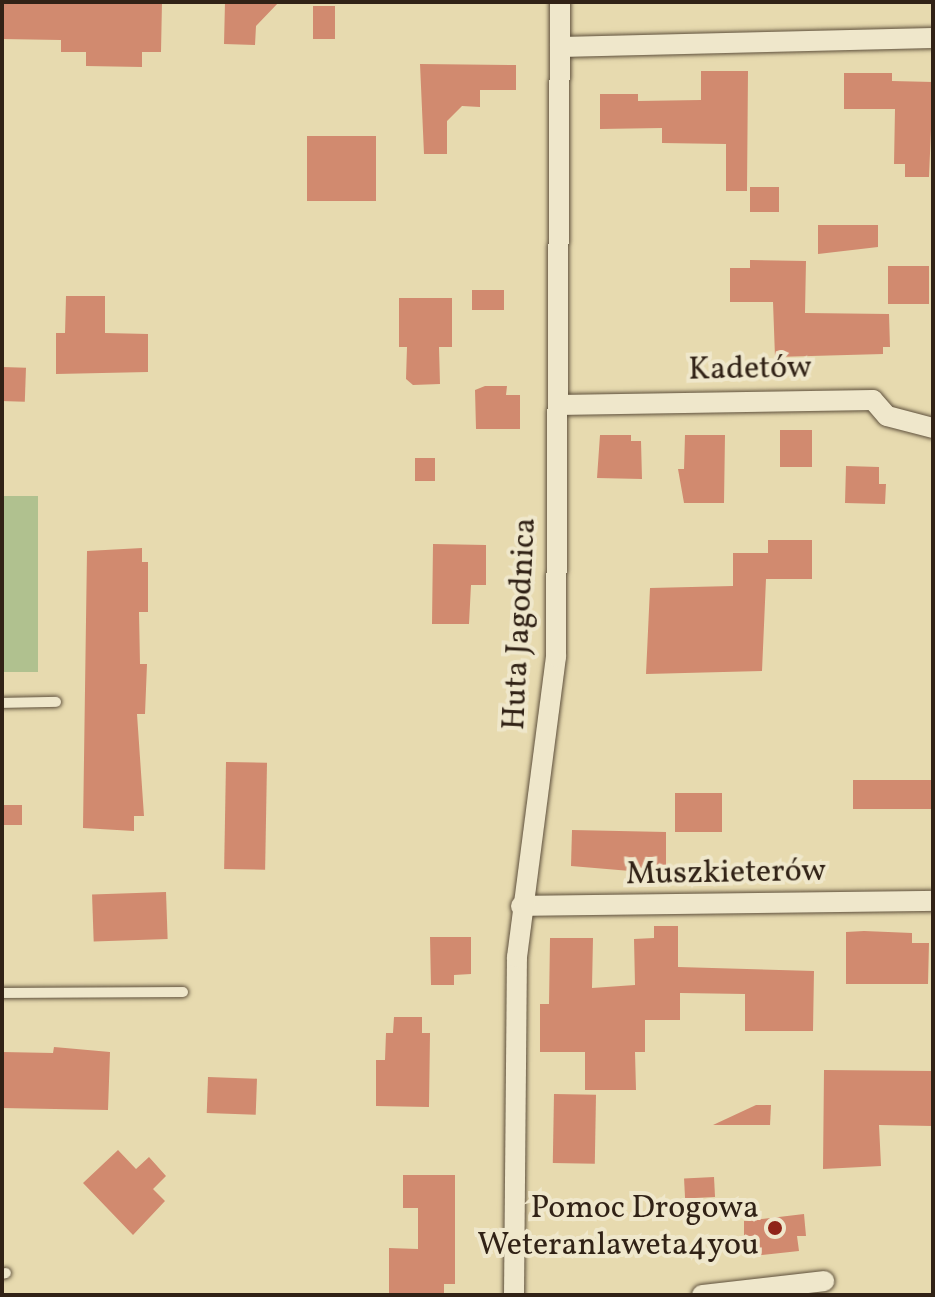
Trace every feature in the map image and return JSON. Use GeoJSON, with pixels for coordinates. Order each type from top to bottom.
{"type":"FeatureCollection","features":[{"type":"Feature","properties":{"kind":"street","name":"Huta Jagodnica"},"geometry":{"type":"LineString","coordinates":[[514,1295],[521,906],[556,657],[560,2]]}},
{"type":"Feature","properties":{"kind":"street"},"geometry":{"type":"LineString","coordinates":[[560,47],[933,38]]}},
{"type":"Feature","properties":{"kind":"street","name":"Kadetów"},"geometry":{"type":"LineString","coordinates":[[558,405],[873,400],[887,416],[933,428]]}},
{"type":"Feature","properties":{"kind":"street","name":"Muszkieterów"},"geometry":{"type":"LineString","coordinates":[[521,906],[933,901]]}},
{"type":"Feature","properties":{"kind":"street"},"geometry":{"type":"LineString","coordinates":[[702,1295],[824,1281]]}},
{"type":"Feature","properties":{"kind":"lane"},"geometry":{"type":"LineString","coordinates":[[2,703],[56,702]]}},
{"type":"Feature","properties":{"kind":"lane"},"geometry":{"type":"LineString","coordinates":[[2,993],[183,992]]}},
{"type":"Feature","properties":{"kind":"green space"},"geometry":{"type":"Polygon","coordinates":[[[2,496],[38,496],[38,672],[2,672],[2,496]]]}},
{"type":"Feature","properties":{"kind":"building"},"geometry":{"type":"Polygon","coordinates":[[[2,2],[162,2],[161,52],[142,52],[142,67],[86,66],[86,52],[61,52],[61,40],[2,39],[2,2]]]}},
{"type":"Feature","properties":{"kind":"building"},"geometry":{"type":"Polygon","coordinates":[[[225,2],[279,2],[256,26],[255,45],[224,44],[225,2]]]}},
{"type":"Feature","properties":{"kind":"building"},"geometry":{"type":"Polygon","coordinates":[[[313,6],[335,6],[335,39],[313,39],[313,6]]]}},
{"type":"Feature","properties":{"kind":"building"},"geometry":{"type":"Polygon","coordinates":[[[420,64],[516,65],[516,90],[480,90],[480,107],[462,106],[447,121],[447,154],[424,154],[420,64]]]}},
{"type":"Feature","properties":{"kind":"building"},"geometry":{"type":"Polygon","coordinates":[[[701,71],[748,71],[747,191],[726,191],[726,144],[662,143],[662,128],[600,129],[600,94],[638,94],[638,101],[701,100],[701,71]]]}},
{"type":"Feature","properties":{"kind":"building"},"geometry":{"type":"Polygon","coordinates":[[[844,73],[892,73],[892,81],[933,82],[929,177],[905,177],[905,164],[894,164],[895,109],[844,109],[844,73]]]}},
{"type":"Feature","properties":{"kind":"building"},"geometry":{"type":"Polygon","coordinates":[[[307,136],[376,136],[376,201],[307,201],[307,136]]]}},
{"type":"Feature","properties":{"kind":"building"},"geometry":{"type":"Polygon","coordinates":[[[750,187],[779,187],[779,212],[750,212],[750,187]]]}},
{"type":"Feature","properties":{"kind":"building"},"geometry":{"type":"Polygon","coordinates":[[[818,225],[878,225],[878,247],[818,254],[818,225]]]}},
{"type":"Feature","properties":{"kind":"building"},"geometry":{"type":"Polygon","coordinates":[[[750,260],[806,261],[805,313],[889,314],[890,347],[883,347],[883,354],[775,357],[773,302],[730,302],[730,268],[750,268],[750,260]]]}},
{"type":"Feature","properties":{"kind":"building"},"geometry":{"type":"Polygon","coordinates":[[[888,266],[929,266],[929,304],[888,304],[888,266]]]}},
{"type":"Feature","properties":{"kind":"building"},"geometry":{"type":"Polygon","coordinates":[[[472,290],[504,290],[504,310],[472,310],[472,290]]]}},
{"type":"Feature","properties":{"kind":"building"},"geometry":{"type":"Polygon","coordinates":[[[66,296],[105,296],[105,333],[148,334],[148,372],[56,374],[56,333],[65,333],[66,296]]]}},
{"type":"Feature","properties":{"kind":"building"},"geometry":{"type":"Polygon","coordinates":[[[399,298],[452,298],[452,347],[439,347],[440,384],[413,385],[406,379],[407,347],[399,347],[399,298]]]}},
{"type":"Feature","properties":{"kind":"building"},"geometry":{"type":"Polygon","coordinates":[[[2,367],[26,368],[25,402],[2,401],[2,367]]]}},
{"type":"Feature","properties":{"kind":"building"},"geometry":{"type":"Polygon","coordinates":[[[485,386],[507,386],[506,395],[520,395],[520,429],[476,429],[475,390],[485,386]]]}},
{"type":"Feature","properties":{"kind":"building"},"geometry":{"type":"Polygon","coordinates":[[[780,430],[812,430],[812,467],[780,467],[780,430]]]}},
{"type":"Feature","properties":{"kind":"building"},"geometry":{"type":"Polygon","coordinates":[[[600,435],[631,435],[631,441],[641,441],[642,479],[597,478],[600,435]]]}},
{"type":"Feature","properties":{"kind":"building"},"geometry":{"type":"Polygon","coordinates":[[[685,435],[725,435],[724,503],[684,503],[678,469],[684,469],[685,435]]]}},
{"type":"Feature","properties":{"kind":"building"},"geometry":{"type":"Polygon","coordinates":[[[415,458],[435,458],[435,481],[415,481],[415,458]]]}},
{"type":"Feature","properties":{"kind":"building"},"geometry":{"type":"Polygon","coordinates":[[[846,466],[879,467],[879,484],[886,484],[885,504],[845,503],[846,466]]]}},
{"type":"Feature","properties":{"kind":"building"},"geometry":{"type":"Polygon","coordinates":[[[768,540],[812,540],[812,579],[766,579],[762,671],[646,674],[650,588],[733,586],[733,553],[768,553],[768,540]]]}},
{"type":"Feature","properties":{"kind":"building"},"geometry":{"type":"Polygon","coordinates":[[[433,544],[486,545],[486,585],[471,585],[469,624],[432,624],[433,544]]]}},
{"type":"Feature","properties":{"kind":"building"},"geometry":{"type":"Polygon","coordinates":[[[142,548],[142,562],[148,562],[148,612],[139,612],[140,664],[147,664],[145,714],[137,714],[144,816],[134,816],[134,831],[83,828],[87,551],[142,548]]]}},
{"type":"Feature","properties":{"kind":"building"},"geometry":{"type":"Polygon","coordinates":[[[226,762],[267,763],[265,870],[224,869],[226,762]]]}},
{"type":"Feature","properties":{"kind":"building"},"geometry":{"type":"Polygon","coordinates":[[[853,780],[933,780],[933,809],[853,809],[853,780]]]}},
{"type":"Feature","properties":{"kind":"building"},"geometry":{"type":"Polygon","coordinates":[[[675,793],[722,793],[722,832],[675,832],[675,793]]]}},
{"type":"Feature","properties":{"kind":"building"},"geometry":{"type":"Polygon","coordinates":[[[2,805],[22,805],[22,825],[2,825],[2,805]]]}},
{"type":"Feature","properties":{"kind":"building"},"geometry":{"type":"Polygon","coordinates":[[[572,830],[666,832],[666,874],[571,866],[572,830]]]}},
{"type":"Feature","properties":{"kind":"building"},"geometry":{"type":"Polygon","coordinates":[[[166,892],[168,939],[94,942],[92,895],[166,892]]]}},
{"type":"Feature","properties":{"kind":"building"},"geometry":{"type":"Polygon","coordinates":[[[654,926],[678,926],[678,967],[814,971],[813,1031],[745,1031],[745,994],[680,993],[680,1020],[645,1020],[645,1052],[635,1052],[636,1090],[585,1090],[585,1052],[540,1052],[540,1004],[549,1004],[550,938],[593,938],[592,988],[635,985],[634,939],[654,938],[654,926]]]}},
{"type":"Feature","properties":{"kind":"building"},"geometry":{"type":"Polygon","coordinates":[[[846,932],[912,933],[912,943],[929,943],[928,984],[846,984],[846,932]]]}},
{"type":"Feature","properties":{"kind":"building"},"geometry":{"type":"Polygon","coordinates":[[[430,937],[471,937],[471,974],[454,975],[454,985],[431,985],[430,937]]]}},
{"type":"Feature","properties":{"kind":"building"},"geometry":{"type":"Polygon","coordinates":[[[394,1017],[422,1017],[422,1033],[430,1033],[429,1107],[376,1106],[376,1060],[385,1060],[386,1033],[393,1033],[394,1017]]]}},
{"type":"Feature","properties":{"kind":"building"},"geometry":{"type":"Polygon","coordinates":[[[54,1047],[110,1052],[108,1110],[2,1108],[2,1052],[53,1053],[54,1047]]]}},
{"type":"Feature","properties":{"kind":"building"},"geometry":{"type":"Polygon","coordinates":[[[824,1070],[933,1071],[933,1126],[879,1125],[881,1166],[823,1169],[824,1070]]]}},
{"type":"Feature","properties":{"kind":"building"},"geometry":{"type":"Polygon","coordinates":[[[208,1077],[257,1079],[256,1115],[207,1113],[208,1077]]]}},
{"type":"Feature","properties":{"kind":"building"},"geometry":{"type":"Polygon","coordinates":[[[554,1094],[596,1095],[595,1164],[553,1163],[554,1094]]]}},
{"type":"Feature","properties":{"kind":"building"},"geometry":{"type":"Polygon","coordinates":[[[756,1105],[771,1105],[770,1125],[713,1125],[756,1105]]]}},
{"type":"Feature","properties":{"kind":"building"},"geometry":{"type":"Polygon","coordinates":[[[118,1150],[136,1169],[149,1157],[166,1176],[153,1189],[165,1201],[133,1235],[83,1183],[118,1150]]]}},
{"type":"Feature","properties":{"kind":"building"},"geometry":{"type":"Polygon","coordinates":[[[403,1175],[455,1175],[455,1284],[444,1284],[444,1295],[389,1295],[389,1248],[418,1249],[418,1208],[403,1208],[403,1175]]]}},
{"type":"Feature","properties":{"kind":"building"},"geometry":{"type":"Polygon","coordinates":[[[714,1177],[715,1197],[685,1199],[684,1179],[714,1177]]]}},
{"type":"Feature","properties":{"kind":"building","name":"Pomoc Drogowa Weteranlaweta4you"},"geometry":{"type":"Polygon","coordinates":[[[804,1214],[806,1236],[797,1236],[799,1251],[744,1257],[744,1221],[804,1214]]]}},
{"type":"Feature","properties":{"kind":"place","name":"Pomoc Drogowa Weteranlaweta4you"},"geometry":{"type":"Point","coordinates":[775,1228]}}]}
